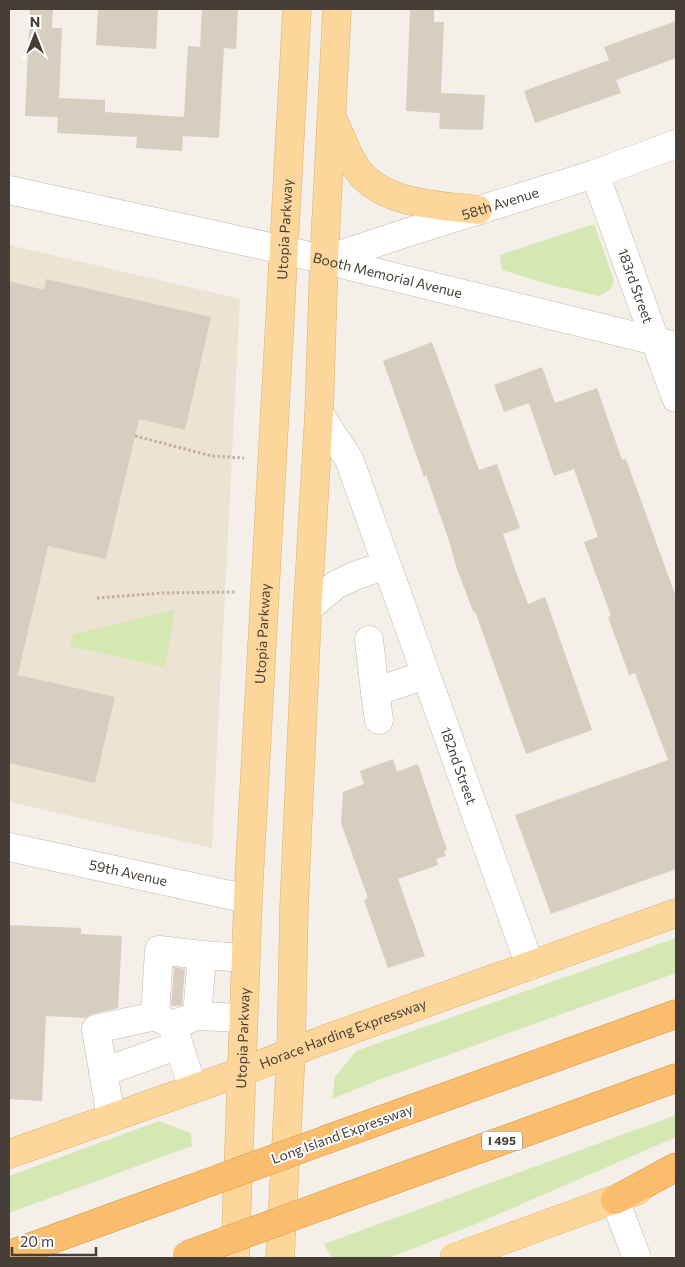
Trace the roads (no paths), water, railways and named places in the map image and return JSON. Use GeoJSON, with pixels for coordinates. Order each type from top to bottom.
{"type":"FeatureCollection","features":[{"type":"Feature","properties":{"kind":"highway","name":"Long Island Expressway"},"geometry":{"type":"LineString","coordinates":[[9,1255],[676,1014]]}},
{"type":"Feature","properties":{"kind":"highway","name":"I 495"},"geometry":{"type":"LineString","coordinates":[[182,1256],[676,1078]]}},
{"type":"Feature","properties":{"kind":"highway"},"geometry":{"type":"LineString","coordinates":[[615,1200],[676,1167]]}},
{"type":"Feature","properties":{"kind":"main road","name":"Utopia Parkway"},"geometry":{"type":"LineString","coordinates":[[235,1258],[248,899],[297,9]]}},
{"type":"Feature","properties":{"kind":"main road"},"geometry":{"type":"LineString","coordinates":[[280,1258],[291,1054],[294,907],[337,9]]}},
{"type":"Feature","properties":{"kind":"main road"},"geometry":{"type":"LineString","coordinates":[[332,117],[356,169],[375,186],[393,196],[478,210]]}},
{"type":"Feature","properties":{"kind":"main road","name":"Horace Harding Expressway"},"geometry":{"type":"LineString","coordinates":[[9,1154],[291,1054],[324,1040],[676,913]]}},
{"type":"Feature","properties":{"kind":"main road"},"geometry":{"type":"LineString","coordinates":[[454,1258],[676,1176]]}},
{"type":"Feature","properties":{"kind":"street","name":"58th Avenue"},"geometry":{"type":"LineString","coordinates":[[324,260],[595,174],[676,144]]}},
{"type":"Feature","properties":{"kind":"street","name":"183rd Street"},"geometry":{"type":"LineString","coordinates":[[595,174],[666,344],[676,398]]}},
{"type":"Feature","properties":{"kind":"street","name":"Booth Memorial Avenue"},"geometry":{"type":"LineString","coordinates":[[9,190],[284,250],[666,344]]}},
{"type":"Feature","properties":{"kind":"street","name":"182nd Street"},"geometry":{"type":"LineString","coordinates":[[319,414],[349,459],[530,966]]}},
{"type":"Feature","properties":{"kind":"street"},"geometry":{"type":"LineString","coordinates":[[308,608],[337,584],[386,565]]}},
{"type":"Feature","properties":{"kind":"street"},"geometry":{"type":"LineString","coordinates":[[369,640],[379,720]]}},
{"type":"Feature","properties":{"kind":"street"},"geometry":{"type":"LineString","coordinates":[[376,692],[425,675]]}},
{"type":"Feature","properties":{"kind":"street","name":"59th Avenue"},"geometry":{"type":"LineString","coordinates":[[9,847],[248,899]]}},
{"type":"Feature","properties":{"kind":"street"},"geometry":{"type":"LineString","coordinates":[[193,1088],[169,1029],[159,950],[246,958]]}},
{"type":"Feature","properties":{"kind":"street"},"geometry":{"type":"LineString","coordinates":[[197,1016],[202,955]]}},
{"type":"Feature","properties":{"kind":"street"},"geometry":{"type":"LineString","coordinates":[[103,1072],[169,1029],[197,1016],[243,1018]]}},
{"type":"Feature","properties":{"kind":"street"},"geometry":{"type":"LineString","coordinates":[[111,1118],[96,1028],[169,1029]]}},
{"type":"Feature","properties":{"kind":"street"},"geometry":{"type":"LineString","coordinates":[[615,1200],[637,1258]]}}]}
